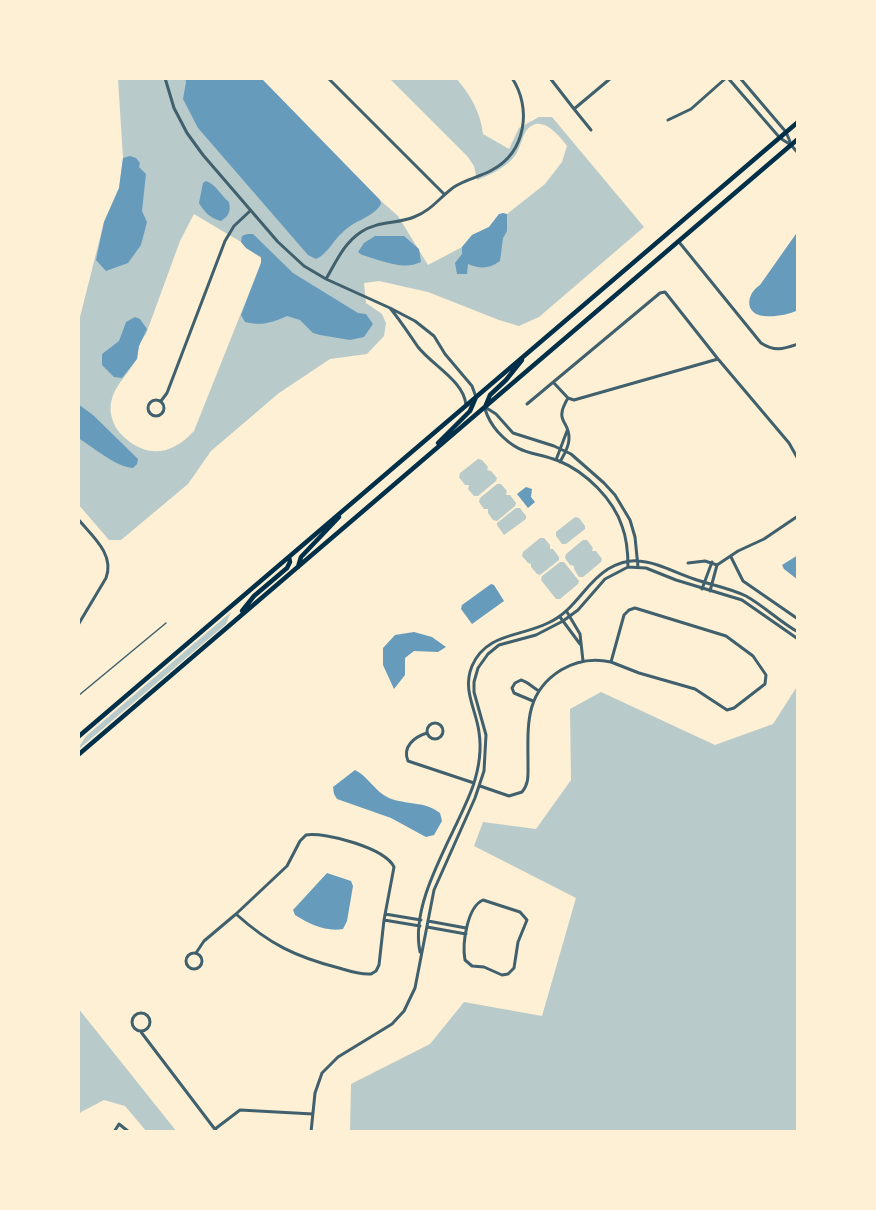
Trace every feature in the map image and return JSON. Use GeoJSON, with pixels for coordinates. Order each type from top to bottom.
{"type":"FeatureCollection","features":[{"type":"Feature","properties":{"kind":"main road"},"geometry":{"type":"LineString","coordinates":[[78,737],[798,122]]}},
{"type":"Feature","properties":{"kind":"main road"},"geometry":{"type":"LineString","coordinates":[[78,755],[798,140]]}},
{"type":"Feature","properties":{"kind":"main road"},"geometry":{"type":"LineString","coordinates":[[485,407],[490,395],[529,352]]}},
{"type":"Feature","properties":{"kind":"main road"},"geometry":{"type":"LineString","coordinates":[[427,456],[470,411],[476,397]]}},
{"type":"Feature","properties":{"kind":"main road"},"geometry":{"type":"LineString","coordinates":[[298,567],[300,557],[320,539],[351,504]]}},
{"type":"Feature","properties":{"kind":"main road"},"geometry":{"type":"LineString","coordinates":[[235,620],[254,596],[287,568],[290,562],[289,557]]}},
{"type":"Feature","properties":{"kind":"street"},"geometry":{"type":"LineString","coordinates":[[165,78],[174,108],[187,134],[288,253],[326,279],[415,321],[434,336],[445,354],[472,386],[476,397]]}},
{"type":"Feature","properties":{"kind":"street"},"geometry":{"type":"LineString","coordinates":[[328,78],[444,194]]}},
{"type":"Feature","properties":{"kind":"street"},"geometry":{"type":"LineString","coordinates":[[326,279],[343,249],[359,233],[376,225],[418,216],[433,206],[444,194],[463,182],[494,169],[509,156],[518,144],[523,124],[524,106],[512,78]]}},
{"type":"Feature","properties":{"kind":"street"},"geometry":{"type":"LineString","coordinates":[[550,78],[591,130]]}},
{"type":"Feature","properties":{"kind":"street"},"geometry":{"type":"LineString","coordinates":[[574,109],[611,78]]}},
{"type":"Feature","properties":{"kind":"street"},"geometry":{"type":"LineString","coordinates":[[668,120],[691,109],[727,78],[780,138],[798,153]]}},
{"type":"Feature","properties":{"kind":"street"},"geometry":{"type":"LineString","coordinates":[[740,78],[786,132],[791,145]]}},
{"type":"Feature","properties":{"kind":"street"},"geometry":{"type":"LineString","coordinates":[[78,98],[78,119]]}},
{"type":"Feature","properties":{"kind":"street"},"geometry":{"type":"LineString","coordinates":[[161,401],[167,393],[225,241],[234,226],[250,211]]}},
{"type":"Feature","properties":{"kind":"street"},"geometry":{"type":"LineString","coordinates":[[679,242],[761,343],[771,350],[798,344]]}},
{"type":"Feature","properties":{"kind":"street"},"geometry":{"type":"LineString","coordinates":[[527,404],[660,293],[665,292],[789,443],[798,459]]}},
{"type":"Feature","properties":{"kind":"street"},"geometry":{"type":"LineString","coordinates":[[390,308],[418,347],[445,371],[463,393],[466,405]]}},
{"type":"Feature","properties":{"kind":"street"},"geometry":{"type":"LineString","coordinates":[[554,382],[568,398],[574,400],[718,359]]}},
{"type":"Feature","properties":{"kind":"street"},"geometry":{"type":"LineString","coordinates":[[560,462],[569,441],[561,412],[568,398]]}},
{"type":"Feature","properties":{"kind":"street"},"geometry":{"type":"LineString","coordinates":[[156,399],[161,401],[165,408],[163,413],[156,416],[150,414],[148,409],[150,401],[156,399]]}},
{"type":"Feature","properties":{"kind":"street"},"geometry":{"type":"LineString","coordinates":[[485,407],[496,414],[513,433],[566,451],[604,483],[624,508],[635,537],[638,567]]}},
{"type":"Feature","properties":{"kind":"street"},"geometry":{"type":"LineString","coordinates":[[485,407],[488,421],[512,446],[556,460],[583,475],[610,503],[623,528],[628,567]]}},
{"type":"Feature","properties":{"kind":"street"},"geometry":{"type":"LineString","coordinates":[[556,460],[567,430]]}},
{"type":"Feature","properties":{"kind":"street"},"geometry":{"type":"LineString","coordinates":[[710,591],[717,565],[738,551],[764,539],[798,516]]}},
{"type":"Feature","properties":{"kind":"street"},"geometry":{"type":"LineString","coordinates":[[78,519],[107,556],[109,570],[78,625]]}},
{"type":"Feature","properties":{"kind":"street"},"geometry":{"type":"LineString","coordinates":[[731,557],[743,581],[798,619]]}},
{"type":"Feature","properties":{"kind":"street"},"geometry":{"type":"LineString","coordinates":[[421,954],[418,943],[420,926],[432,878],[474,783],[480,762],[481,744],[468,687],[474,662],[487,646],[497,640],[533,630],[560,617],[600,575],[628,561],[637,561],[749,598],[798,632]]}},
{"type":"Feature","properties":{"kind":"street"},"geometry":{"type":"LineString","coordinates":[[688,563],[705,561],[717,565]]}},
{"type":"Feature","properties":{"kind":"street"},"geometry":{"type":"LineString","coordinates":[[702,589],[712,562]]}},
{"type":"Feature","properties":{"kind":"street"},"geometry":{"type":"LineString","coordinates":[[311,1132],[318,1083],[328,1065],[392,1024],[404,1011],[416,988],[421,954],[438,881],[484,771],[487,745],[474,691],[474,682],[482,660],[500,645],[536,635],[570,617],[605,579],[628,567],[646,568],[702,589],[742,600],[798,639]]}},
{"type":"Feature","properties":{"kind":"street"},"geometry":{"type":"LineString","coordinates":[[427,733],[419,736],[407,746],[405,752],[408,761],[509,796],[518,794],[525,788],[528,780],[529,717],[533,701],[539,691],[559,672],[583,661],[611,662],[639,673],[695,689],[727,710],[734,708],[761,688],[766,679],[765,671],[753,656],[726,636],[635,609],[628,610],[624,615],[611,662]]}},
{"type":"Feature","properties":{"kind":"street"},"geometry":{"type":"LineString","coordinates":[[567,612],[580,634],[583,661]]}},
{"type":"Feature","properties":{"kind":"street"},"geometry":{"type":"LineString","coordinates":[[560,617],[581,645]]}},
{"type":"Feature","properties":{"kind":"street"},"geometry":{"type":"LineString","coordinates":[[533,701],[514,693],[512,688],[520,680],[539,691]]}},
{"type":"Feature","properties":{"kind":"street"},"geometry":{"type":"LineString","coordinates":[[438,723],[443,730],[441,737],[437,740],[429,738],[427,733],[428,727],[432,724],[438,723]]}},
{"type":"Feature","properties":{"kind":"street"},"geometry":{"type":"LineString","coordinates":[[196,952],[202,963],[191,969],[185,960],[188,954],[196,952],[204,941],[287,866],[300,841],[310,835],[355,843],[390,860],[394,867],[384,920],[379,965],[374,973],[366,974],[294,954],[262,937],[236,914]]}},
{"type":"Feature","properties":{"kind":"street"},"geometry":{"type":"LineString","coordinates":[[483,900],[520,912],[527,920],[518,942],[514,967],[508,974],[502,975],[466,962],[464,954],[466,934],[474,907],[483,900]]}},
{"type":"Feature","properties":{"kind":"street"},"geometry":{"type":"LineString","coordinates":[[385,914],[466,928]]}},
{"type":"Feature","properties":{"kind":"street"},"geometry":{"type":"LineString","coordinates":[[384,920],[466,934]]}},
{"type":"Feature","properties":{"kind":"street"},"geometry":{"type":"LineString","coordinates":[[141,1032],[148,1026],[149,1021],[147,1016],[139,1013],[132,1021],[134,1026],[141,1032],[216,1131],[240,1110],[313,1114]]}},
{"type":"Feature","properties":{"kind":"street"},"geometry":{"type":"LineString","coordinates":[[114,1132],[119,1124],[129,1132]]}},
{"type":"Feature","properties":{"kind":"lane"},"geometry":{"type":"LineString","coordinates":[[78,696],[166,623]]}},
{"type":"Feature","properties":{"kind":"shaded area"},"geometry":{"type":"Polygon","coordinates":[[[118,78],[261,78],[398,216],[428,265],[462,247],[472,235],[489,227],[499,214],[507,214],[545,184],[562,162],[567,146],[549,127],[543,124],[531,126],[526,131],[518,151],[506,165],[477,180],[474,166],[468,157],[389,78],[456,78],[474,104],[483,134],[509,149],[519,128],[539,117],[552,117],[644,227],[539,317],[519,326],[428,292],[379,281],[364,283],[366,303],[382,314],[386,323],[384,336],[367,354],[330,359],[279,393],[211,451],[188,484],[121,540],[109,540],[78,504],[78,325],[104,222],[119,188],[123,158],[118,78]],[[194,214],[180,241],[146,334],[139,344],[136,360],[112,398],[111,414],[114,424],[134,445],[152,451],[161,451],[178,445],[194,431],[261,263],[261,258],[241,242],[194,214]]]}},
{"type":"Feature","properties":{"kind":"shaded area"},"geometry":{"type":"Polygon","coordinates":[[[478,459],[482,460],[488,467],[487,470],[497,478],[478,496],[474,496],[468,489],[469,485],[465,485],[459,477],[460,473],[478,459]]]}},
{"type":"Feature","properties":{"kind":"shaded area"},"geometry":{"type":"Polygon","coordinates":[[[497,484],[501,484],[507,491],[506,495],[510,495],[516,503],[497,521],[493,520],[488,509],[484,509],[479,502],[480,498],[497,484]]]}},
{"type":"Feature","properties":{"kind":"shaded area"},"geometry":{"type":"Polygon","coordinates":[[[516,508],[520,508],[526,519],[504,535],[497,523],[516,508]]]}},
{"type":"Feature","properties":{"kind":"shaded area"},"geometry":{"type":"Polygon","coordinates":[[[575,517],[579,518],[585,529],[566,544],[562,544],[556,532],[575,517]]]}},
{"type":"Feature","properties":{"kind":"shaded area"},"geometry":{"type":"Polygon","coordinates":[[[540,538],[544,538],[559,560],[540,575],[522,556],[523,552],[540,538]]]}},
{"type":"Feature","properties":{"kind":"shaded area"},"geometry":{"type":"Polygon","coordinates":[[[583,540],[587,540],[593,548],[592,551],[596,551],[602,559],[583,577],[579,577],[574,566],[570,565],[565,558],[566,554],[583,540]]]}},
{"type":"Feature","properties":{"kind":"shaded area"},"geometry":{"type":"Polygon","coordinates":[[[560,562],[564,562],[579,581],[560,599],[556,599],[541,580],[542,576],[560,562]]]}},
{"type":"Feature","properties":{"kind":"shaded area"},"geometry":{"type":"Polygon","coordinates":[[[231,612],[226,624],[79,747],[86,736],[231,612]]]}},
{"type":"Feature","properties":{"kind":"shaded area"},"geometry":{"type":"Polygon","coordinates":[[[798,685],[798,1132],[350,1132],[351,1084],[430,1044],[464,1002],[542,1016],[576,898],[474,846],[483,822],[536,829],[571,780],[570,709],[601,692],[715,745],[773,724],[798,685]]]}},
{"type":"Feature","properties":{"kind":"shaded area"},"geometry":{"type":"Polygon","coordinates":[[[78,1008],[177,1132],[147,1132],[125,1106],[104,1100],[81,1112],[78,1116],[78,1008]]]}},
{"type":"Feature","properties":{"kind":"water"},"geometry":{"type":"Polygon","coordinates":[[[185,78],[261,78],[380,200],[381,204],[378,209],[347,228],[320,257],[316,259],[308,255],[198,128],[183,99],[185,78]]]}},
{"type":"Feature","properties":{"kind":"water"},"geometry":{"type":"Polygon","coordinates":[[[130,156],[136,158],[140,163],[139,167],[146,174],[142,211],[147,222],[141,245],[128,263],[106,271],[96,260],[104,222],[119,188],[123,158],[130,156]]]}},
{"type":"Feature","properties":{"kind":"water"},"geometry":{"type":"Polygon","coordinates":[[[206,181],[229,202],[229,213],[221,221],[208,215],[199,203],[203,183],[206,181]]]}},
{"type":"Feature","properties":{"kind":"water"},"geometry":{"type":"Polygon","coordinates":[[[499,214],[507,214],[507,231],[503,238],[500,261],[492,266],[484,267],[468,264],[467,274],[457,274],[455,263],[462,254],[462,247],[472,235],[489,227],[499,214]]]}},
{"type":"Feature","properties":{"kind":"water"},"geometry":{"type":"Polygon","coordinates":[[[798,231],[798,310],[777,316],[764,316],[753,312],[749,303],[752,293],[798,231]]]}},
{"type":"Feature","properties":{"kind":"water"},"geometry":{"type":"Polygon","coordinates":[[[253,234],[293,273],[358,313],[366,314],[373,324],[364,337],[350,340],[320,335],[313,333],[300,320],[287,316],[266,323],[245,322],[241,315],[261,263],[261,257],[241,242],[242,236],[253,234]]]}},
{"type":"Feature","properties":{"kind":"water"},"geometry":{"type":"Polygon","coordinates":[[[375,236],[404,236],[419,249],[421,262],[399,265],[358,252],[364,243],[375,236]]]}},
{"type":"Feature","properties":{"kind":"water"},"geometry":{"type":"Polygon","coordinates":[[[135,317],[140,319],[147,329],[139,346],[137,359],[122,378],[114,377],[102,365],[102,354],[119,341],[126,322],[135,317]]]}},
{"type":"Feature","properties":{"kind":"water"},"geometry":{"type":"Polygon","coordinates":[[[78,404],[93,415],[138,459],[133,468],[112,460],[78,438],[78,404]]]}},
{"type":"Feature","properties":{"kind":"water"},"geometry":{"type":"Polygon","coordinates":[[[526,487],[532,489],[531,497],[535,502],[528,508],[517,494],[526,487]]]}},
{"type":"Feature","properties":{"kind":"water"},"geometry":{"type":"Polygon","coordinates":[[[798,555],[798,580],[782,565],[798,555]]]}},
{"type":"Feature","properties":{"kind":"water"},"geometry":{"type":"Polygon","coordinates":[[[491,584],[504,601],[472,624],[461,609],[462,605],[491,584]]]}},
{"type":"Feature","properties":{"kind":"water"},"geometry":{"type":"Polygon","coordinates":[[[414,632],[432,637],[446,647],[438,652],[414,651],[405,658],[405,675],[394,689],[383,665],[383,648],[395,635],[414,632]]]}},
{"type":"Feature","properties":{"kind":"water"},"geometry":{"type":"Polygon","coordinates":[[[355,770],[389,798],[422,805],[440,813],[442,821],[434,835],[426,837],[391,818],[337,799],[333,787],[355,770]]]}},
{"type":"Feature","properties":{"kind":"water"},"geometry":{"type":"Polygon","coordinates":[[[327,873],[351,881],[353,886],[347,921],[343,929],[318,927],[295,915],[293,910],[327,873]]]}}]}
